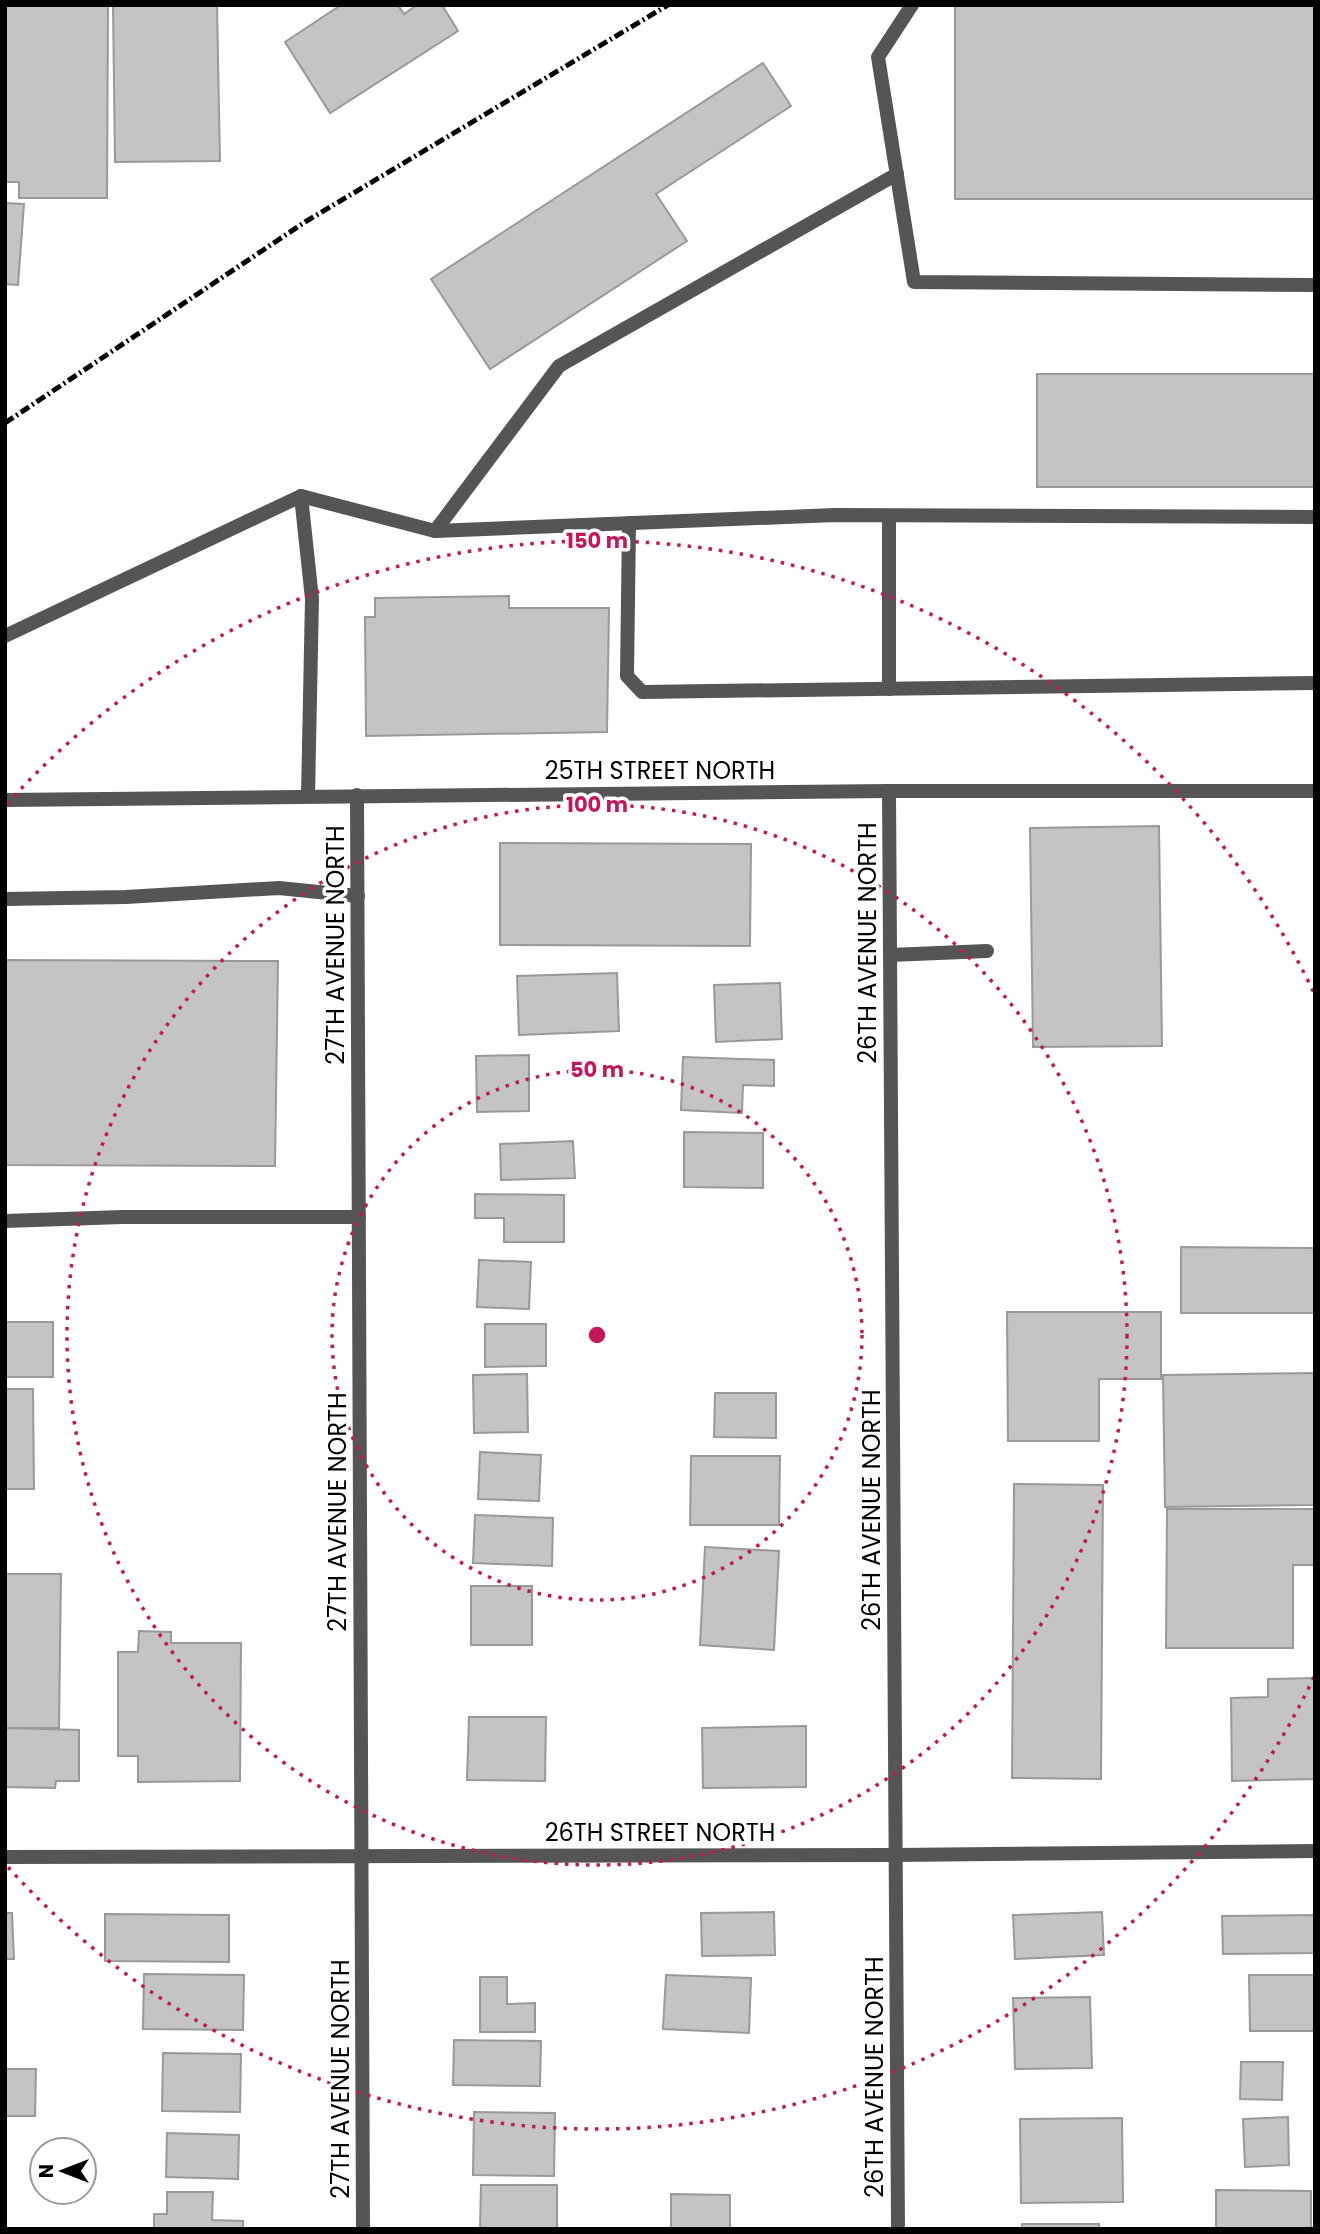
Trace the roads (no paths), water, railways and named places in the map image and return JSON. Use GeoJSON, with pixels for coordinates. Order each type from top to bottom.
{"type":"FeatureCollection","features":[{"type":"Feature","properties":{"kind":"street"},"geometry":{"type":"LineString","coordinates":[[912,5],[878,57],[914,282],[1315,285]]}},
{"type":"Feature","properties":{"kind":"street"},"geometry":{"type":"LineString","coordinates":[[435,531],[559,366],[897,174]]}},
{"type":"Feature","properties":{"kind":"street"},"geometry":{"type":"LineString","coordinates":[[301,496],[312,598],[308,796]]}},
{"type":"Feature","properties":{"kind":"street"},"geometry":{"type":"LineString","coordinates":[[5,636],[301,496],[435,531],[835,515],[1315,517]]}},
{"type":"Feature","properties":{"kind":"street"},"geometry":{"type":"LineString","coordinates":[[889,516],[889,689]]}},
{"type":"Feature","properties":{"kind":"street"},"geometry":{"type":"LineString","coordinates":[[629,523],[627,676],[642,692],[1315,683]]}},
{"type":"Feature","properties":{"kind":"street","name":"25TH STREET NORTH"},"geometry":{"type":"LineString","coordinates":[[5,800],[889,791],[1315,791]]}},
{"type":"Feature","properties":{"kind":"street","name":"26TH AVENUE NORTH"},"geometry":{"type":"LineString","coordinates":[[889,791],[898,2229]]}},
{"type":"Feature","properties":{"kind":"street","name":"27TH AVENUE NORTH"},"geometry":{"type":"LineString","coordinates":[[357,795],[363,2229]]}},
{"type":"Feature","properties":{"kind":"street"},"geometry":{"type":"LineString","coordinates":[[5,899],[126,897],[279,888],[358,896]]}},
{"type":"Feature","properties":{"kind":"street"},"geometry":{"type":"LineString","coordinates":[[890,956],[987,951]]}},
{"type":"Feature","properties":{"kind":"street"},"geometry":{"type":"LineString","coordinates":[[5,1220],[359,1217]]}},
{"type":"Feature","properties":{"kind":"street","name":"26TH STREET NORTH"},"geometry":{"type":"LineString","coordinates":[[5,1857],[1315,1851]]}},
{"type":"Feature","properties":{"kind":"railway"},"geometry":{"type":"LineString","coordinates":[[5,423],[305,222],[668,5]]}}]}
